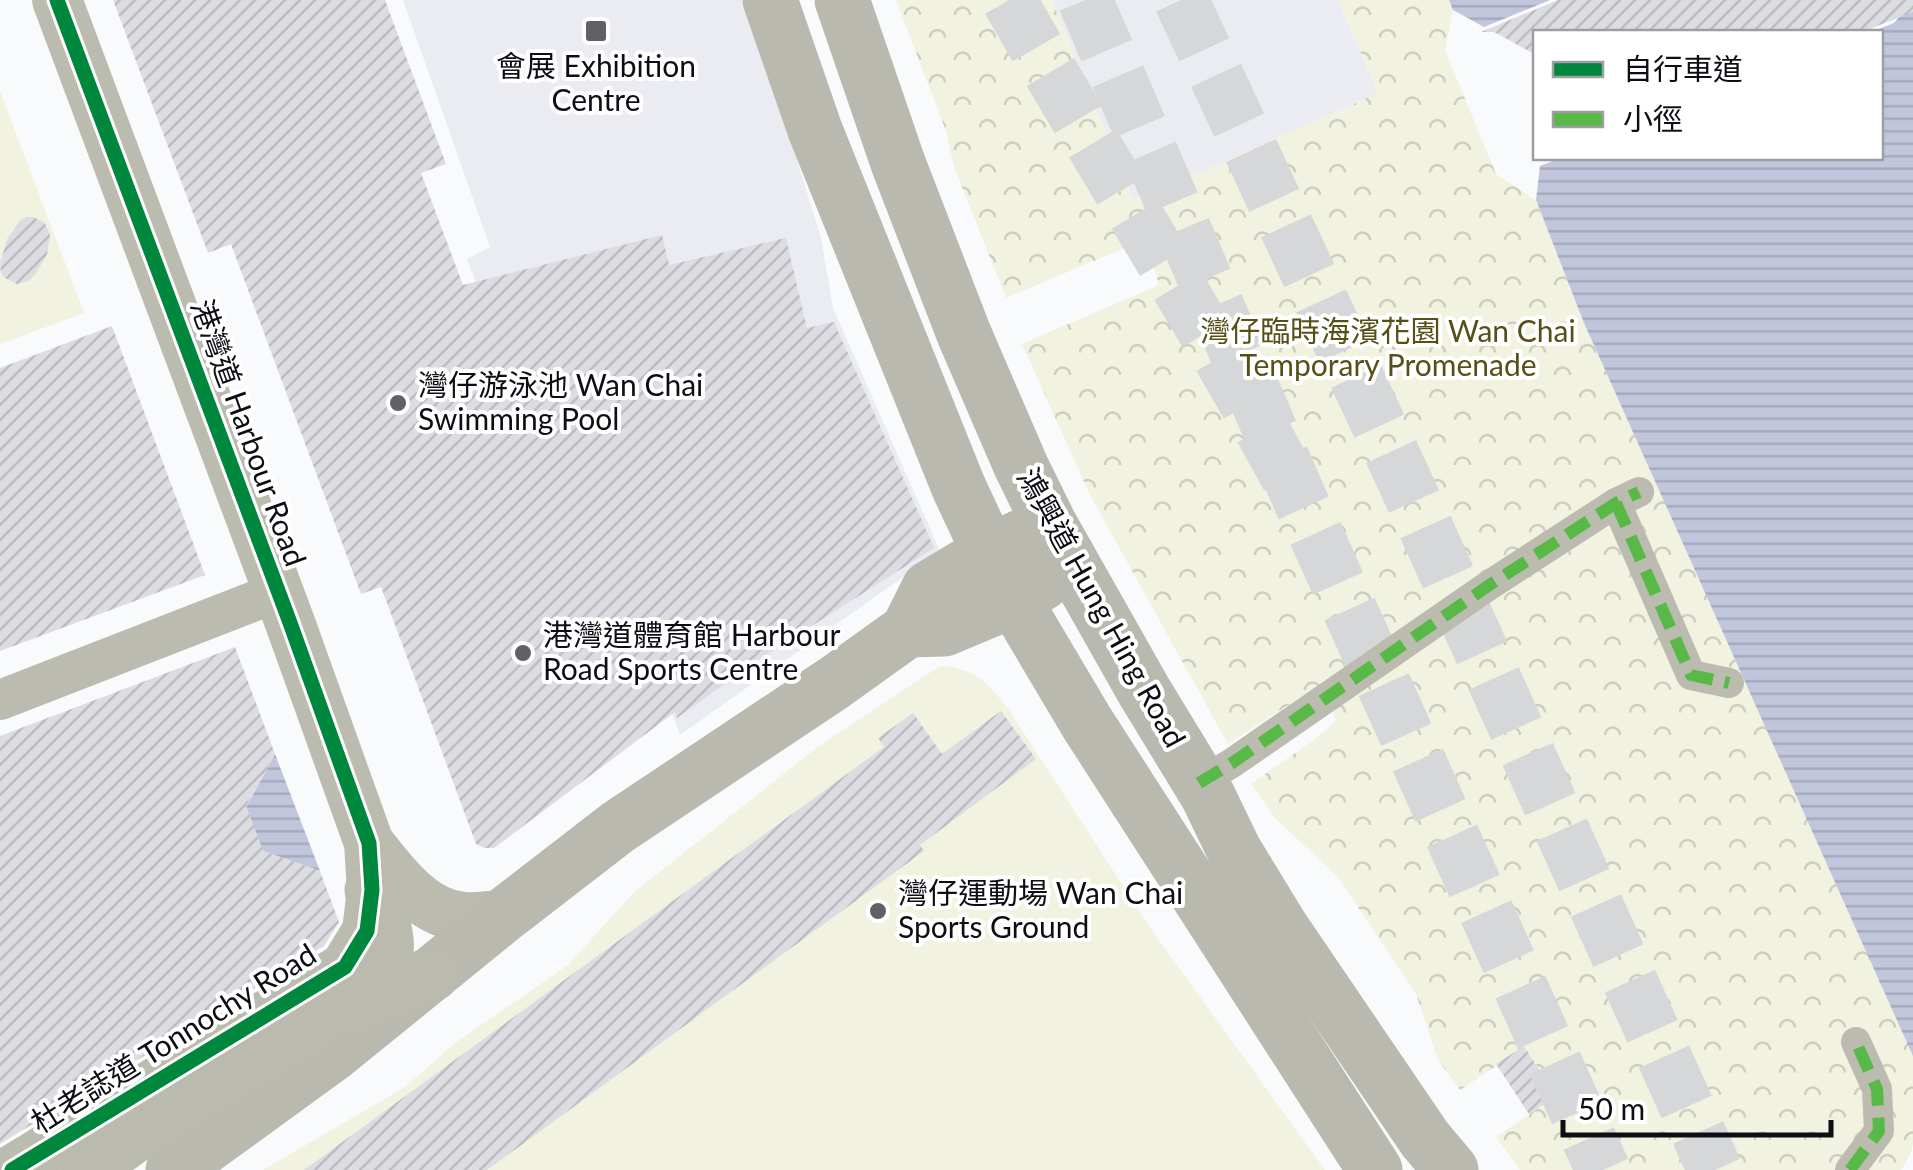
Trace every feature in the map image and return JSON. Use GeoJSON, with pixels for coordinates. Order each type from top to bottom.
{"type":"FeatureCollection","features":[{"type":"Feature","properties":{"kind":"highway"},"geometry":{"type":"LineString","coordinates":[[88,1170],[107,1154],[321,1018],[378,971],[387,953],[370,866]]}},
{"type":"Feature","properties":{"kind":"highway"},"geometry":{"type":"LineString","coordinates":[[321,1018],[432,974]]}},
{"type":"Feature","properties":{"kind":"main road"},"geometry":{"type":"LineString","coordinates":[[770,0],[815,130],[945,455],[989,552],[1014,600],[1148,819],[1375,1170]]}},
{"type":"Feature","properties":{"kind":"main road","name":"鴻興道 Hung Hing Road"},"geometry":{"type":"LineString","coordinates":[[842,0],[957,317],[1060,545],[1281,927],[1436,1160]]}},
{"type":"Feature","properties":{"kind":"main road"},"geometry":{"type":"LineString","coordinates":[[174,1170],[334,1053],[618,827],[908,630],[929,588],[989,552],[1060,545]]}},
{"type":"Feature","properties":{"kind":"main road"},"geometry":{"type":"LineString","coordinates":[[908,630],[944,629],[1014,600],[1060,545]]}},
{"type":"Feature","properties":{"kind":"street","name":"港灣道 Harbour Road"},"geometry":{"type":"LineString","coordinates":[[57,0],[278,592],[370,866],[398,879],[436,909],[461,917],[504,915]]}},
{"type":"Feature","properties":{"kind":"street"},"geometry":{"type":"LineString","coordinates":[[1199,783],[1488,586],[1627,498],[1691,676],[1729,683]]}},
{"type":"Feature","properties":{"kind":"street"},"geometry":{"type":"LineString","coordinates":[[0,700],[278,592]]}},
{"type":"Feature","properties":{"kind":"street","name":"杜老誌道 Tonnochy Road"},"geometry":{"type":"LineString","coordinates":[[12,1170],[345,966],[368,931],[370,866]]}},
{"type":"Feature","properties":{"kind":"street"},"geometry":{"type":"LineString","coordinates":[[1850,1170],[1879,1131],[1877,1089],[1856,1042]]}},
{"type":"Feature","properties":{"kind":"shaded area"},"geometry":{"type":"Polygon","coordinates":[[[403,0],[748,0],[821,238],[833,308],[940,551],[680,735],[582,476],[553,483],[467,259],[490,247],[403,0]]]}},
{"type":"Feature","properties":{"kind":"shaded area"},"geometry":{"type":"Polygon","coordinates":[[[1052,0],[1338,0],[1378,93],[1133,199],[1052,0]]]}},
{"type":"Feature","properties":{"kind":"green space","name":"灣仔臨時海濱花園 Wan Chai Temporary Promenade"},"geometry":{"type":"Polygon","coordinates":[[[896,0],[1052,0],[1133,199],[1378,93],[1338,0],[1449,0],[1453,10],[1445,50],[1496,174],[1536,200],[1584,323],[1911,1049],[1913,1144],[1901,1170],[1520,1170],[1496,1137],[1556,1096],[1525,1047],[1460,1090],[1438,1060],[1416,994],[1337,876],[1276,819],[1251,784],[1336,721],[1321,684],[1228,744],[1090,495],[1022,344],[1159,285],[1146,239],[1006,298],[954,167],[946,131],[896,0]]]}},
{"type":"Feature","properties":{"kind":"green space"},"geometry":{"type":"Polygon","coordinates":[[[0,91],[84,313],[0,344],[0,91]]]}},
{"type":"Feature","properties":{"kind":"green space","name":"灣仔運動場 Wan Chai Sports Ground"},"geometry":{"type":"Polygon","coordinates":[[[940,666],[963,670],[980,679],[1009,710],[1151,929],[1325,1170],[263,1170],[405,1087],[455,1043],[568,965],[633,893],[819,746],[940,666]]]}},
{"type":"Feature","properties":{"kind":"water"},"geometry":{"type":"Polygon","coordinates":[[[1449,0],[1550,0],[1484,27],[1453,10],[1449,0]]]}},
{"type":"Feature","properties":{"kind":"water"},"geometry":{"type":"Polygon","coordinates":[[[1913,0],[1913,1056],[1584,323],[1536,200],[1540,166],[1556,160],[1883,160],[1883,30],[1876,30],[1894,23],[1913,0]]]}},
{"type":"Feature","properties":{"kind":"water"},"geometry":{"type":"Polygon","coordinates":[[[275,754],[320,871],[263,851],[246,807],[275,754]]]}},
{"type":"Feature","properties":{"kind":"building"},"geometry":{"type":"Polygon","coordinates":[[[113,0],[385,0],[446,164],[421,173],[463,285],[662,235],[669,265],[786,238],[807,328],[834,322],[934,548],[758,660],[677,718],[675,712],[494,848],[476,844],[381,587],[361,594],[231,244],[208,253],[113,0]]]}},
{"type":"Feature","properties":{"kind":"building"},"geometry":{"type":"Polygon","coordinates":[[[1558,0],[1913,0],[1913,12],[1867,30],[1533,30],[1533,53],[1494,32],[1481,32],[1558,0]]]}},
{"type":"Feature","properties":{"kind":"building"},"geometry":{"type":"Polygon","coordinates":[[[26,217],[44,222],[50,234],[47,255],[36,273],[29,281],[17,284],[5,278],[0,263],[8,237],[26,217]]]}},
{"type":"Feature","properties":{"kind":"building"},"geometry":{"type":"Polygon","coordinates":[[[112,326],[205,575],[0,651],[0,368],[112,326]]]}},
{"type":"Feature","properties":{"kind":"building"},"geometry":{"type":"Polygon","coordinates":[[[235,647],[275,754],[246,806],[263,851],[320,871],[339,922],[324,946],[0,1144],[0,736],[235,647]]]}},
{"type":"Feature","properties":{"kind":"building"},"geometry":{"type":"Polygon","coordinates":[[[1001,711],[1036,759],[920,845],[924,851],[487,1170],[304,1170],[884,747],[878,738],[913,713],[942,754],[1001,711]]]}},
{"type":"Feature","properties":{"kind":"building"},"geometry":{"type":"Polygon","coordinates":[[[1524,1046],[1556,1096],[1529,1114],[1496,1064],[1524,1046]]]}},
{"type":"Feature","properties":{"kind":"tunnel"},"geometry":{"type":"LineString","coordinates":[[1009,0],[1298,495]]}},
{"type":"Feature","properties":{"kind":"tunnel"},"geometry":{"type":"LineString","coordinates":[[1085,0],[1298,495],[1603,1170]]}},
{"type":"Feature","properties":{"kind":"tunnel"},"geometry":{"type":"LineString","coordinates":[[1181,0],[1402,475],[1715,1170]]}},
{"type":"Feature","properties":{"kind":"marked path"},"geometry":{"type":"LineString","coordinates":[[1199,783],[1488,586],[1639,492]]}},
{"type":"Feature","properties":{"kind":"marked path"},"geometry":{"type":"LineString","coordinates":[[1616,503],[1691,675],[1729,683]]}},
{"type":"Feature","properties":{"kind":"marked path"},"geometry":{"type":"LineString","coordinates":[[1850,1170],[1879,1131],[1877,1089],[1856,1042]]}},
{"type":"Feature","properties":{"kind":"cycle path"},"geometry":{"type":"LineString","coordinates":[[12,1170],[345,967],[367,931],[372,890],[369,843],[57,0]]}},
{"type":"Feature","properties":{"kind":"place","name":"會展 Exhibition Centre"},"geometry":{"type":"Point","coordinates":[596,31]}},
{"type":"Feature","properties":{"kind":"place","name":"灣仔游泳池 Wan Chai Swimming Pool"},"geometry":{"type":"Point","coordinates":[398,403]}},
{"type":"Feature","properties":{"kind":"place","name":"港灣道體育館 Harbour Road Sports Centre"},"geometry":{"type":"Point","coordinates":[523,653]}},
{"type":"Feature","properties":{"kind":"place","name":"灣仔運動場 Wan Chai Sports Ground"},"geometry":{"type":"Point","coordinates":[878,911]}}]}
